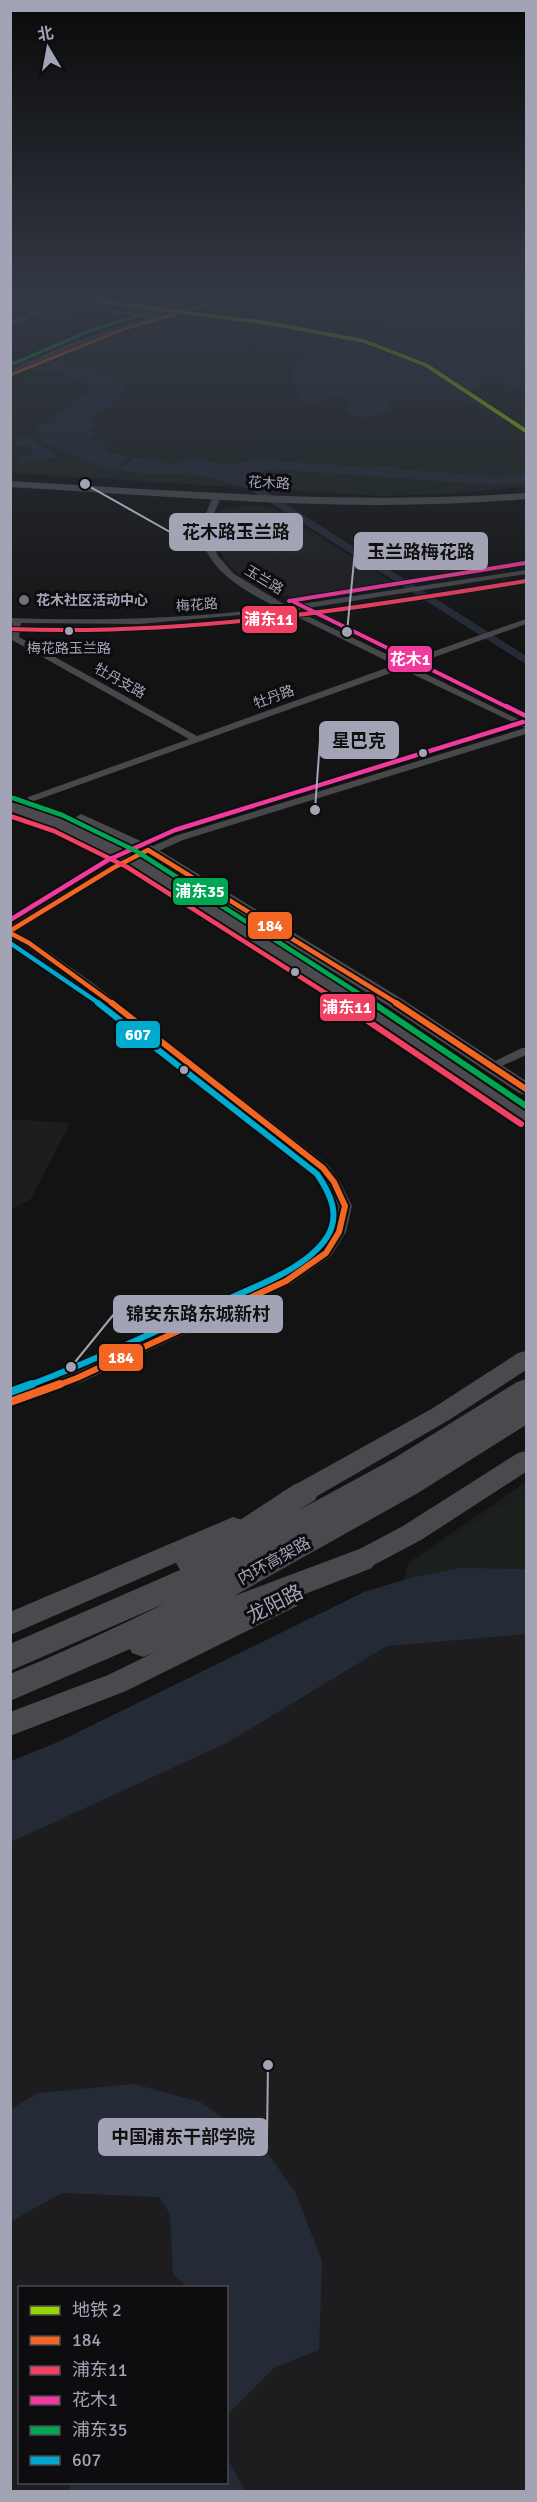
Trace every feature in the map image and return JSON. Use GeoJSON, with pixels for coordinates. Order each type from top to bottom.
{"type":"FeatureCollection","features":[{"type":"Feature","properties":{"kind":"highway","name":"内环高架路"},"geometry":{"type":"LineString","coordinates":[[10,1658],[379,1492],[461,1431],[526,1389]]}},
{"type":"Feature","properties":{"kind":"highway","name":"内环高架路"},"geometry":{"type":"LineString","coordinates":[[10,1689],[200,1601],[379,1492],[526,1412]]}},
{"type":"Feature","properties":{"kind":"highway"},"geometry":{"type":"LineString","coordinates":[[10,1643],[110,1600],[164,1573],[250,1528],[305,1492]]}},
{"type":"Feature","properties":{"kind":"highway"},"geometry":{"type":"LineString","coordinates":[[10,1689],[148,1642],[362,1560]]}},
{"type":"Feature","properties":{"kind":"main road","name":"花木路"},"geometry":{"type":"LineString","coordinates":[[10,484],[218,497]]}},
{"type":"Feature","properties":{"kind":"main road","name":"花木路"},"geometry":{"type":"LineString","coordinates":[[10,488],[412,507],[526,501]]}},
{"type":"Feature","properties":{"kind":"main road","name":"花木路"},"geometry":{"type":"LineString","coordinates":[[288,501],[410,503],[526,496]]}},
{"type":"Feature","properties":{"kind":"main road"},"geometry":{"type":"LineString","coordinates":[[10,793],[73,815],[148,850],[396,1002],[526,1089]]}},
{"type":"Feature","properties":{"kind":"main road"},"geometry":{"type":"LineString","coordinates":[[10,806],[58,823],[131,859],[307,969],[526,1117]]}},
{"type":"Feature","properties":{"kind":"main road"},"geometry":{"type":"LineString","coordinates":[[10,1624],[305,1492],[441,1414],[526,1359]]}},
{"type":"Feature","properties":{"kind":"main road","name":"龙阳路"},"geometry":{"type":"LineString","coordinates":[[10,1724],[75,1702],[132,1676],[362,1560],[458,1504],[526,1460]]}},
{"type":"Feature","properties":{"kind":"street","name":"玉兰路"},"geometry":{"type":"LineString","coordinates":[[218,497],[206,526],[207,542],[214,557],[238,581],[290,610],[526,728]]}},
{"type":"Feature","properties":{"kind":"street","name":"梅花路"},"geometry":{"type":"LineString","coordinates":[[14,620],[79,623],[167,621],[290,610],[526,572]]}},
{"type":"Feature","properties":{"kind":"street","name":"牡丹支路"},"geometry":{"type":"LineString","coordinates":[[14,620],[15,638],[197,740]]}},
{"type":"Feature","properties":{"kind":"street","name":"牡丹路"},"geometry":{"type":"LineString","coordinates":[[31,799],[526,621]]}},
{"type":"Feature","properties":{"kind":"street"},"geometry":{"type":"LineString","coordinates":[[10,1402],[77,1378],[286,1281],[326,1253],[339,1232],[345,1206],[334,1182],[323,1168],[86,983],[10,932],[148,850],[203,830],[526,728]]}},
{"type":"Feature","properties":{"kind":"street"},"geometry":{"type":"LineString","coordinates":[[491,1066],[526,1051]]}},
{"type":"Feature","properties":{"kind":"shaded area"},"geometry":{"type":"Polygon","coordinates":[[[11,412],[526,412],[526,487],[446,494],[383,496],[11,473],[11,412]]]}},
{"type":"Feature","properties":{"kind":"shaded area"},"geometry":{"type":"Polygon","coordinates":[[[60,412],[98,412],[92,415],[94,419],[91,420],[99,423],[97,427],[91,428],[92,431],[98,433],[89,438],[104,442],[107,453],[131,456],[115,469],[100,466],[43,442],[37,427],[60,412]]]}},
{"type":"Feature","properties":{"kind":"shaded area"},"geometry":{"type":"Polygon","coordinates":[[[348,412],[386,412],[370,417],[348,412]]]}},
{"type":"Feature","properties":{"kind":"shaded area"},"geometry":{"type":"Polygon","coordinates":[[[489,412],[513,418],[507,421],[496,420],[496,415],[489,412]]]}},
{"type":"Feature","properties":{"kind":"shaded area"},"geometry":{"type":"Polygon","coordinates":[[[22,437],[33,439],[35,443],[57,457],[22,462],[18,458],[33,454],[30,447],[15,446],[16,441],[22,437]]]}},
{"type":"Feature","properties":{"kind":"shaded area"},"geometry":{"type":"Polygon","coordinates":[[[135,457],[172,464],[198,459],[224,465],[261,460],[365,467],[388,466],[399,469],[497,477],[526,474],[526,483],[492,485],[271,469],[256,473],[251,477],[252,481],[266,491],[199,476],[120,470],[135,457]]]}},
{"type":"Feature","properties":{"kind":"shaded area"},"geometry":{"type":"Polygon","coordinates":[[[244,506],[259,506],[279,511],[398,586],[316,600],[302,600],[279,595],[254,584],[231,567],[213,539],[216,513],[244,506]]]}},
{"type":"Feature","properties":{"kind":"shaded area"},"geometry":{"type":"Polygon","coordinates":[[[252,510],[276,514],[329,547],[323,548],[301,535],[294,542],[306,539],[322,550],[281,559],[265,549],[280,545],[253,543],[225,524],[224,520],[232,513],[252,510]]]}},
{"type":"Feature","properties":{"kind":"shaded area"},"geometry":{"type":"Polygon","coordinates":[[[10,1119],[70,1123],[31,1199],[11,1210],[10,1119]]]}},
{"type":"Feature","properties":{"kind":"shaded area"},"geometry":{"type":"Polygon","coordinates":[[[526,1482],[526,2491],[11,2491],[10,1842],[227,1743],[387,1646],[408,1563],[526,1482]]]}},
{"type":"Feature","properties":{"kind":"shaded area"},"geometry":{"type":"Polygon","coordinates":[[[526,1492],[526,1569],[460,1568],[410,1578],[421,1558],[526,1492]]]}},
{"type":"Feature","properties":{"kind":"shaded area"},"geometry":{"type":"Polygon","coordinates":[[[460,1568],[526,1569],[526,1634],[387,1646],[227,1743],[11,1842],[11,1761],[58,1742],[364,1592],[410,1578],[460,1568]]]}},
{"type":"Feature","properties":{"kind":"shaded area"},"geometry":{"type":"Polygon","coordinates":[[[134,2084],[200,2102],[262,2145],[295,2192],[322,2261],[319,2350],[275,2367],[228,2414],[228,2286],[186,2286],[173,2274],[170,2214],[159,2197],[62,2193],[11,2221],[11,2109],[38,2093],[134,2084]]]}},
{"type":"Feature","properties":{"kind":"shaded area"},"geometry":{"type":"Polygon","coordinates":[[[228,2460],[244,2489],[242,2491],[71,2492],[69,2486],[72,2484],[228,2484],[228,2460]]]}},
{"type":"Feature","properties":{"kind":"waterway"},"geometry":{"type":"LineString","coordinates":[[246,483],[526,660]]}},
{"type":"Feature","properties":{"kind":"metro line","name":"2"},"geometry":{"type":"LineString","coordinates":[[497,412],[526,431]]}},
{"type":"Feature","properties":{"kind":"transit line","name":"花木1"},"geometry":{"type":"LineString","coordinates":[[289,601],[525,563]]}},
{"type":"Feature","properties":{"kind":"transit line","name":"浦东11"},"geometry":{"type":"LineString","coordinates":[[10,629],[126,631],[239,623],[431,597],[526,581]]}},
{"type":"Feature","properties":{"kind":"transit line","name":"花木1"},"geometry":{"type":"LineString","coordinates":[[294,602],[526,716]]}},
{"type":"Feature","properties":{"kind":"transit line","name":"花木1"},"geometry":{"type":"LineString","coordinates":[[10,920],[108,860],[175,830],[523,722]]}},
{"type":"Feature","properties":{"kind":"transit line","name":"浦东35"},"geometry":{"type":"LineString","coordinates":[[13,798],[62,815],[136,851],[312,962],[526,1106]]}},
{"type":"Feature","properties":{"kind":"transit line","name":"浦东11"},"geometry":{"type":"LineString","coordinates":[[10,816],[54,831],[127,867],[302,977],[521,1124]]}},
{"type":"Feature","properties":{"kind":"transit line","name":"184"},"geometry":{"type":"LineString","coordinates":[[10,931],[113,868],[148,850],[396,1003],[526,1089]]}},
{"type":"Feature","properties":{"kind":"transit line","name":"184"},"geometry":{"type":"LineString","coordinates":[[10,933],[29,943],[86,983],[323,1168],[334,1182],[345,1206],[339,1232],[326,1253],[286,1281],[77,1378],[10,1402]]}},
{"type":"Feature","properties":{"kind":"transit line","name":"607"},"geometry":{"type":"LineString","coordinates":[[10,943],[81,990],[317,1174],[328,1192],[334,1210],[334,1219],[327,1238],[309,1256],[284,1272],[114,1350],[10,1392]]}},
{"type":"Feature","properties":{"kind":"place","name":"花木路玉兰路"},"geometry":{"type":"Point","coordinates":[85,484]}},
{"type":"Feature","properties":{"kind":"place","name":"花木社区活动中心"},"geometry":{"type":"Point","coordinates":[24,600]}},
{"type":"Feature","properties":{"kind":"place","name":"梅花路玉兰路"},"geometry":{"type":"Point","coordinates":[69,631]}},
{"type":"Feature","properties":{"kind":"place","name":"玉兰路梅花路"},"geometry":{"type":"Point","coordinates":[347,632]}},
{"type":"Feature","properties":{"kind":"place","name":"星巴克"},"geometry":{"type":"Point","coordinates":[315,810]}},
{"type":"Feature","properties":{"kind":"place","name":"锦安东路东城新村"},"geometry":{"type":"Point","coordinates":[71,1367]}},
{"type":"Feature","properties":{"kind":"place","name":"中国浦东干部学院"},"geometry":{"type":"Point","coordinates":[268,2065]}}]}
